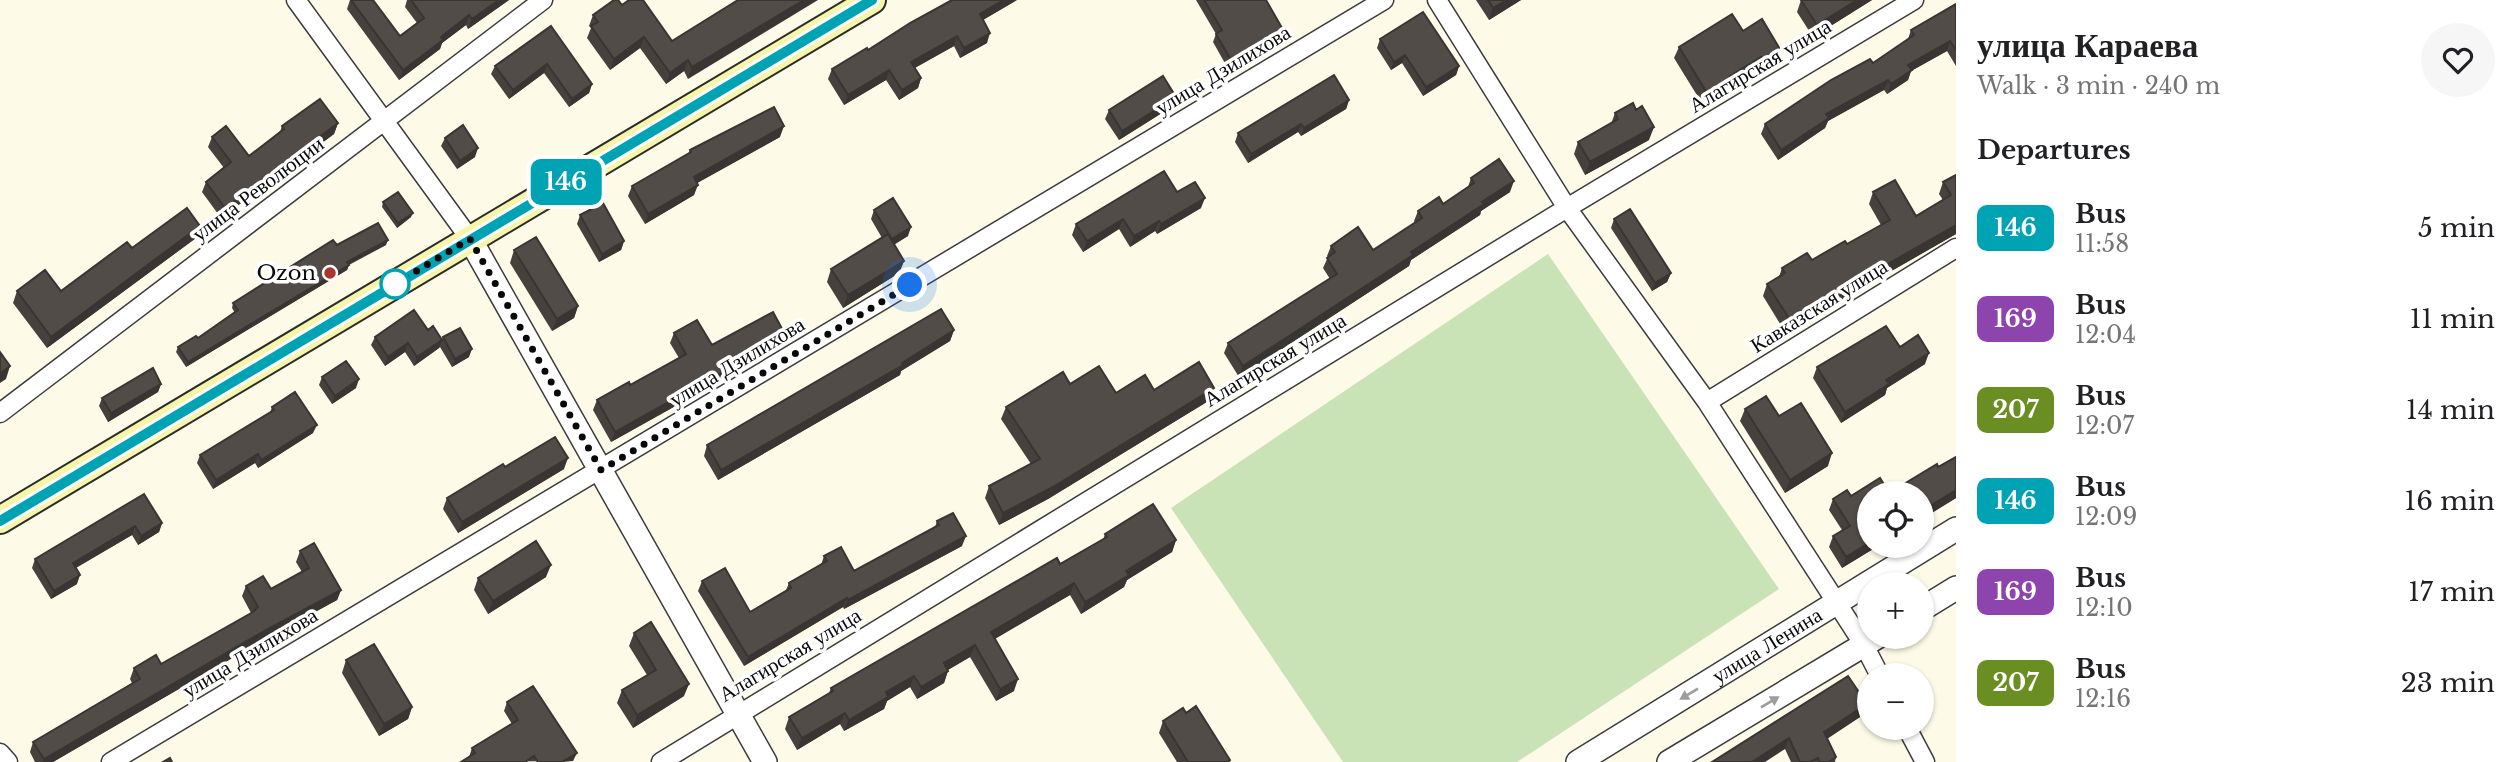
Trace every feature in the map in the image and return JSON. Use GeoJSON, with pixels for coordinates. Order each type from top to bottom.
{"type":"FeatureCollection","features":[{"type":"Feature","properties":{"kind":"main road"},"geometry":{"type":"LineString","coordinates":[[0,520],[872,0]]}},
{"type":"Feature","properties":{"kind":"street"},"geometry":{"type":"LineString","coordinates":[[296,0],[470,239],[765,762]]}},
{"type":"Feature","properties":{"kind":"street","name":"улица Революции"},"geometry":{"type":"LineString","coordinates":[[0,413],[543,0]]}},
{"type":"Feature","properties":{"kind":"street","name":"улица Дзилихова"},"geometry":{"type":"LineString","coordinates":[[111,762],[1384,0]]}},
{"type":"Feature","properties":{"kind":"street"},"geometry":{"type":"LineString","coordinates":[[1437,0],[1567,208],[1707,402],[1837,604],[1857,626]]}},
{"type":"Feature","properties":{"kind":"street","name":"Алагирская улица"},"geometry":{"type":"LineString","coordinates":[[661,762],[1567,208],[1914,0]]}},
{"type":"Feature","properties":{"kind":"street","name":"Кавказская улица"},"geometry":{"type":"LineString","coordinates":[[1707,402],[1956,248]]}},
{"type":"Feature","properties":{"kind":"street","name":"улица Ленина"},"geometry":{"type":"LineString","coordinates":[[1578,762],[1956,530]]}},
{"type":"Feature","properties":{"kind":"street"},"geometry":{"type":"LineString","coordinates":[[1934,602],[1956,588]]}},
{"type":"Feature","properties":{"kind":"street"},"geometry":{"type":"LineString","coordinates":[[1669,762],[1857,649]]}},
{"type":"Feature","properties":{"kind":"street"},"geometry":{"type":"LineString","coordinates":[[1913,740],[1925,762]]}},
{"type":"Feature","properties":{"kind":"street"},"geometry":{"type":"LineString","coordinates":[[0,753],[8,762]]}},
{"type":"Feature","properties":{"kind":"green space"},"geometry":{"type":"Polygon","coordinates":[[[1548,254],[1779,589],[1517,762],[1343,762],[1171,508],[1548,254]]]}},
{"type":"Feature","properties":{"kind":"building"},"geometry":{"type":"Polygon","coordinates":[[[351,0],[373,0],[400,36],[424,18],[411,0],[499,0],[472,19],[469,15],[441,37],[443,40],[403,70],[351,0]]]}},
{"type":"Feature","properties":{"kind":"building"},"geometry":{"type":"Polygon","coordinates":[[[618,0],[622,5],[629,0],[643,0],[672,41],[738,0],[804,0],[692,67],[688,60],[670,73],[644,37],[614,59],[591,26],[598,22],[593,15],[618,0]]]}},
{"type":"Feature","properties":{"kind":"building"},"geometry":{"type":"Polygon","coordinates":[[[952,0],[1004,0],[980,14],[990,33],[964,48],[957,36],[911,62],[921,78],[902,90],[889,70],[848,95],[832,69],[952,0]]]}},
{"type":"Feature","properties":{"kind":"building"},"geometry":{"type":"Polygon","coordinates":[[[1204,0],[1266,0],[1286,35],[1234,65],[1216,34],[1222,30],[1204,0]]]}},
{"type":"Feature","properties":{"kind":"building"},"geometry":{"type":"Polygon","coordinates":[[[1488,0],[1507,0],[1493,8],[1488,0]]]}},
{"type":"Feature","properties":{"kind":"building"},"geometry":{"type":"Polygon","coordinates":[[[1801,0],[1857,0],[1817,25],[1801,0]]]}},
{"type":"Feature","properties":{"kind":"building"},"geometry":{"type":"Polygon","coordinates":[[[1956,4],[1956,50],[1950,41],[1908,65],[1912,70],[1891,84],[1888,80],[1826,114],[1829,118],[1781,150],[1765,124],[1831,80],[1870,59],[1873,63],[1914,35],[1911,30],[1956,4]]]}},
{"type":"Feature","properties":{"kind":"building"},"geometry":{"type":"Polygon","coordinates":[[[1423,12],[1459,66],[1426,87],[1405,55],[1394,62],[1380,39],[1423,12]]]}},
{"type":"Feature","properties":{"kind":"building"},"geometry":{"type":"Polygon","coordinates":[[[1732,14],[1743,31],[1762,19],[1781,51],[1763,61],[1761,57],[1707,93],[1679,47],[1732,14]]]}},
{"type":"Feature","properties":{"kind":"building"},"geometry":{"type":"Polygon","coordinates":[[[551,26],[592,84],[572,99],[547,64],[513,90],[495,66],[551,26]]]}},
{"type":"Feature","properties":{"kind":"building"},"geometry":{"type":"Polygon","coordinates":[[[1334,75],[1349,100],[1304,128],[1301,124],[1251,154],[1238,133],[1334,75]]]}},
{"type":"Feature","properties":{"kind":"building"},"geometry":{"type":"Polygon","coordinates":[[[1163,76],[1176,97],[1122,131],[1109,110],[1163,76]]]}},
{"type":"Feature","properties":{"kind":"building"},"geometry":{"type":"Polygon","coordinates":[[[320,99],[338,123],[225,208],[206,182],[231,162],[212,137],[226,126],[249,156],[284,129],[282,126],[320,99]]]}},
{"type":"Feature","properties":{"kind":"building"},"geometry":{"type":"Polygon","coordinates":[[[1633,103],[1636,110],[1642,106],[1654,127],[1590,162],[1578,142],[1618,119],[1615,113],[1633,103]]]}},
{"type":"Feature","properties":{"kind":"building"},"geometry":{"type":"Polygon","coordinates":[[[774,107],[784,126],[694,177],[698,185],[648,214],[632,186],[691,152],[690,150],[774,107]]]}},
{"type":"Feature","properties":{"kind":"building"},"geometry":{"type":"Polygon","coordinates":[[[463,125],[478,148],[460,161],[445,138],[463,125]]]}},
{"type":"Feature","properties":{"kind":"building"},"geometry":{"type":"Polygon","coordinates":[[[1499,159],[1514,181],[1411,252],[1413,255],[1243,366],[1228,343],[1337,274],[1327,258],[1335,252],[1331,246],[1358,227],[1373,250],[1422,218],[1418,211],[1439,197],[1443,204],[1474,183],[1471,178],[1499,159]]]}},
{"type":"Feature","properties":{"kind":"building"},"geometry":{"type":"Polygon","coordinates":[[[1164,171],[1177,192],[1195,182],[1205,198],[1161,224],[1159,221],[1134,236],[1123,219],[1087,241],[1076,224],[1164,171]]]}},
{"type":"Feature","properties":{"kind":"building"},"geometry":{"type":"Polygon","coordinates":[[[1956,175],[1956,225],[1790,320],[1767,284],[1785,273],[1782,268],[1807,253],[1812,260],[1890,220],[1873,192],[1895,180],[1916,216],[1951,195],[1943,182],[1956,175]]]}},
{"type":"Feature","properties":{"kind":"building"},"geometry":{"type":"Polygon","coordinates":[[[398,192],[413,213],[398,223],[383,202],[398,192]]]}},
{"type":"Feature","properties":{"kind":"building"},"geometry":{"type":"Polygon","coordinates":[[[893,198],[911,227],[892,239],[874,210],[893,198]]]}},
{"type":"Feature","properties":{"kind":"building"},"geometry":{"type":"Polygon","coordinates":[[[603,203],[624,241],[602,254],[580,215],[603,203]]]}},
{"type":"Feature","properties":{"kind":"building"},"geometry":{"type":"Polygon","coordinates":[[[187,208],[200,226],[51,337],[17,291],[45,270],[61,291],[127,242],[132,248],[187,208]]]}},
{"type":"Feature","properties":{"kind":"building"},"geometry":{"type":"Polygon","coordinates":[[[1630,209],[1671,273],[1655,283],[1614,219],[1630,209]]]}},
{"type":"Feature","properties":{"kind":"building"},"geometry":{"type":"Polygon","coordinates":[[[378,223],[388,240],[347,262],[349,265],[188,362],[178,347],[196,336],[198,338],[238,310],[233,303],[333,240],[337,245],[378,223]]]}},
{"type":"Feature","properties":{"kind":"building"},"geometry":{"type":"Polygon","coordinates":[[[888,234],[904,261],[848,295],[831,269],[888,234]]]}},
{"type":"Feature","properties":{"kind":"building"},"geometry":{"type":"Polygon","coordinates":[[[536,237],[578,306],[557,319],[514,250],[536,237]]]}},
{"type":"Feature","properties":{"kind":"building"},"geometry":{"type":"Polygon","coordinates":[[[941,309],[954,330],[902,363],[903,365],[721,470],[707,445],[941,309]]]}},
{"type":"Feature","properties":{"kind":"building"},"geometry":{"type":"Polygon","coordinates":[[[414,310],[428,330],[433,326],[442,340],[417,357],[408,343],[388,357],[375,337],[414,310]]]}},
{"type":"Feature","properties":{"kind":"building"},"geometry":{"type":"Polygon","coordinates":[[[773,312],[786,336],[615,432],[597,400],[686,354],[674,333],[697,320],[712,345],[773,312]]]}},
{"type":"Feature","properties":{"kind":"building"},"geometry":{"type":"Polygon","coordinates":[[[1886,326],[1900,347],[1918,335],[1929,353],[1886,380],[1889,384],[1845,412],[1817,367],[1886,326]]]}},
{"type":"Feature","properties":{"kind":"building"},"geometry":{"type":"Polygon","coordinates":[[[460,328],[472,349],[455,359],[443,337],[460,328]]]}},
{"type":"Feature","properties":{"kind":"building"},"geometry":{"type":"Polygon","coordinates":[[[0,352],[10,366],[0,374],[0,352]]]}},
{"type":"Feature","properties":{"kind":"building"},"geometry":{"type":"Polygon","coordinates":[[[346,361],[359,379],[335,396],[322,377],[346,361]]]}},
{"type":"Feature","properties":{"kind":"building"},"geometry":{"type":"Polygon","coordinates":[[[1199,362],[1214,388],[1053,487],[1003,513],[989,486],[1040,459],[1006,407],[1063,372],[1070,384],[1099,366],[1116,393],[1145,375],[1154,390],[1199,362]]]}},
{"type":"Feature","properties":{"kind":"building"},"geometry":{"type":"Polygon","coordinates":[[[153,368],[161,384],[111,413],[102,398],[153,368]]]}},
{"type":"Feature","properties":{"kind":"building"},"geometry":{"type":"Polygon","coordinates":[[[295,392],[317,425],[261,460],[258,454],[216,480],[200,455],[274,410],[272,407],[295,392]]]}},
{"type":"Feature","properties":{"kind":"building"},"geometry":{"type":"Polygon","coordinates":[[[1766,396],[1779,416],[1801,403],[1832,453],[1790,480],[1745,409],[1766,396]]]}},
{"type":"Feature","properties":{"kind":"building"},"geometry":{"type":"Polygon","coordinates":[[[555,437],[568,458],[462,522],[447,498],[555,437]]]}},
{"type":"Feature","properties":{"kind":"building"},"geometry":{"type":"Polygon","coordinates":[[[1956,457],[1956,490],[1934,504],[1934,481],[1909,481],[1937,464],[1938,467],[1956,457]]]}},
{"type":"Feature","properties":{"kind":"building"},"geometry":{"type":"Polygon","coordinates":[[[1847,490],[1851,496],[1857,492],[1857,550],[1846,557],[1833,536],[1850,526],[1833,499],[1847,490]]]}},
{"type":"Feature","properties":{"kind":"building"},"geometry":{"type":"Polygon","coordinates":[[[144,494],[162,523],[141,536],[135,526],[73,563],[80,575],[54,591],[35,559],[144,494]]]}},
{"type":"Feature","properties":{"kind":"building"},"geometry":{"type":"Polygon","coordinates":[[[1153,504],[1176,540],[1126,571],[1129,575],[1085,602],[1074,583],[991,632],[1018,679],[1000,689],[975,645],[944,663],[948,671],[921,687],[914,676],[886,692],[888,697],[849,720],[845,713],[802,738],[789,717],[833,691],[831,688],[1057,558],[1060,564],[1107,537],[1105,534],[1153,504]]]}},
{"type":"Feature","properties":{"kind":"building"},"geometry":{"type":"Polygon","coordinates":[[[953,513],[966,536],[848,600],[847,598],[748,657],[702,581],[725,568],[750,612],[791,588],[789,583],[827,561],[824,556],[841,547],[854,571],[939,525],[937,521],[953,513]]]}},
{"type":"Feature","properties":{"kind":"building"},"geometry":{"type":"Polygon","coordinates":[[[536,541],[551,565],[493,601],[478,578],[536,541]]]}},
{"type":"Feature","properties":{"kind":"building"},"geometry":{"type":"Polygon","coordinates":[[[314,543],[341,590],[264,631],[44,759],[33,742],[140,679],[134,668],[156,655],[161,664],[253,612],[258,607],[246,586],[263,576],[271,589],[309,568],[300,551],[314,543]]]}},
{"type":"Feature","properties":{"kind":"building"},"geometry":{"type":"Polygon","coordinates":[[[651,622],[689,684],[637,715],[622,690],[656,670],[634,633],[651,622]]]}},
{"type":"Feature","properties":{"kind":"building"},"geometry":{"type":"Polygon","coordinates":[[[374,644],[412,707],[384,724],[346,660],[374,644]]]}},
{"type":"Feature","properties":{"kind":"building"},"geometry":{"type":"Polygon","coordinates":[[[1848,676],[1857,689],[1857,711],[1824,732],[1836,757],[1829,762],[1820,762],[1818,758],[1810,762],[1800,762],[1789,738],[1752,762],[1712,762],[1848,676]]]}},
{"type":"Feature","properties":{"kind":"building"},"geometry":{"type":"Polygon","coordinates":[[[533,686],[577,753],[562,762],[538,762],[534,756],[525,762],[461,762],[475,753],[472,748],[518,720],[507,702],[533,686]]]}},
{"type":"Feature","properties":{"kind":"building"},"geometry":{"type":"Polygon","coordinates":[[[1196,706],[1230,760],[1228,762],[1188,762],[1163,721],[1183,708],[1186,713],[1196,706]]]}},
{"type":"Feature","properties":{"kind":"bus line","name":"146"},"geometry":{"type":"LineString","coordinates":[[0,521],[872,0]]}},
{"type":"Feature","properties":{"kind":"place","name":"Ozon"},"geometry":{"type":"Point","coordinates":[330,273]}},
{"type":"Feature","properties":{"kind":"route"},"geometry":{"type":"LineString","coordinates":[[395,284],[470,239],[601,470],[910,285]]}}]}
